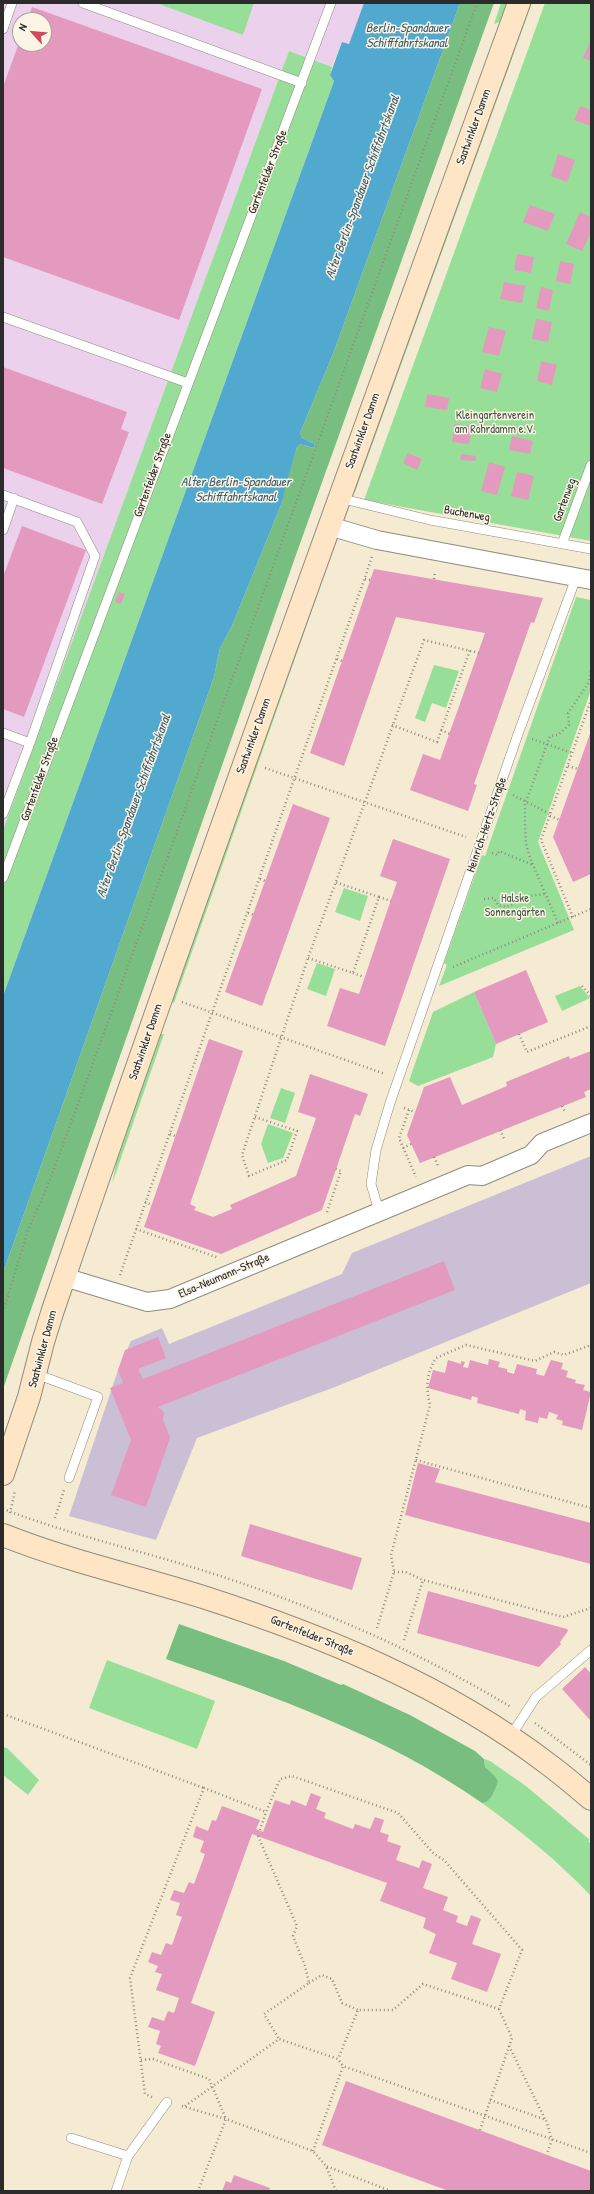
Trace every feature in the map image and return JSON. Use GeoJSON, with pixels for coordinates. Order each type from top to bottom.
{"type":"FeatureCollection","features":[{"type":"Feature","properties":{"kind":"main road","name":"Saatwinkler Damm"},"geometry":{"type":"LineString","coordinates":[[10,1481],[36,1374],[42,1342],[64,1277],[339,498],[519,3]]}},
{"type":"Feature","properties":{"kind":"main road","name":"Gartenfelder Straße"},"geometry":{"type":"LineString","coordinates":[[3,1535],[106,1569],[201,1596],[292,1628],[396,1672],[448,1699],[510,1737],[548,1764],[591,1799]]}},
{"type":"Feature","properties":{"kind":"street","name":"Heinrich-Hertz-Straße"},"geometry":{"type":"LineString","coordinates":[[329,526],[377,540],[584,579]]}},
{"type":"Feature","properties":{"kind":"street","name":"Elsa-Neumann-Straße"},"geometry":{"type":"LineString","coordinates":[[64,1277],[147,1302],[170,1299],[468,1175],[482,1176],[530,1155],[542,1143],[591,1123]]}},
{"type":"Feature","properties":{"kind":"lane"},"geometry":{"type":"LineString","coordinates":[[3,29],[12,3]]}},
{"type":"Feature","properties":{"kind":"lane"},"geometry":{"type":"LineString","coordinates":[[83,3],[302,83]]}},
{"type":"Feature","properties":{"kind":"lane","name":"Gartenfelder Straße"},"geometry":{"type":"LineString","coordinates":[[3,878],[331,3]]}},
{"type":"Feature","properties":{"kind":"lane"},"geometry":{"type":"LineString","coordinates":[[3,317],[188,383]]}},
{"type":"Feature","properties":{"kind":"lane","name":"Gartenweg"},"geometry":{"type":"LineString","coordinates":[[562,544],[591,466]]}},
{"type":"Feature","properties":{"kind":"lane"},"geometry":{"type":"LineString","coordinates":[[3,495],[77,522],[94,556],[30,743],[3,814]]}},
{"type":"Feature","properties":{"kind":"lane"},"geometry":{"type":"LineString","coordinates":[[3,530],[14,498]]}},
{"type":"Feature","properties":{"kind":"lane","name":"Buchenweg"},"geometry":{"type":"LineString","coordinates":[[339,498],[430,520],[591,549]]}},
{"type":"Feature","properties":{"kind":"lane","name":"Heinrich-Hertz-Straße"},"geometry":{"type":"LineString","coordinates":[[399,1076],[518,734],[584,579]]}},
{"type":"Feature","properties":{"kind":"lane"},"geometry":{"type":"LineString","coordinates":[[3,732],[30,743]]}},
{"type":"Feature","properties":{"kind":"lane"},"geometry":{"type":"LineString","coordinates":[[379,1211],[371,1184],[376,1150],[399,1076]]}},
{"type":"Feature","properties":{"kind":"lane"},"geometry":{"type":"LineString","coordinates":[[36,1374],[98,1397],[69,1478]]}},
{"type":"Feature","properties":{"kind":"lane"},"geometry":{"type":"LineString","coordinates":[[510,1737],[536,1697],[591,1650]]}},
{"type":"Feature","properties":{"kind":"lane"},"geometry":{"type":"LineString","coordinates":[[116,2191],[128,2156],[167,2102]]}},
{"type":"Feature","properties":{"kind":"lane"},"geometry":{"type":"LineString","coordinates":[[71,2138],[128,2156]]}},
{"type":"Feature","properties":{"kind":"path"},"geometry":{"type":"LineString","coordinates":[[3,1312],[28,1230],[48,1185],[89,1074],[477,3]]}},
{"type":"Feature","properties":{"kind":"path"},"geometry":{"type":"LineString","coordinates":[[113,1292],[296,779],[377,540]]}},
{"type":"Feature","properties":{"kind":"path"},"geometry":{"type":"LineString","coordinates":[[434,579],[435,572]]}},
{"type":"Feature","properties":{"kind":"path"},"geometry":{"type":"LineString","coordinates":[[365,579],[370,580]]}},
{"type":"Feature","properties":{"kind":"path"},"geometry":{"type":"LineString","coordinates":[[255,1117],[297,1131],[287,1160],[249,1176],[242,1155],[282,1038],[282,1031],[363,802],[424,640],[478,653]]}},
{"type":"Feature","properties":{"kind":"path"},"geometry":{"type":"LineString","coordinates":[[392,725],[437,742],[470,650]]}},
{"type":"Feature","properties":{"kind":"path"},"geometry":{"type":"LineString","coordinates":[[337,660],[342,661]]}},
{"type":"Feature","properties":{"kind":"path"},"geometry":{"type":"LineString","coordinates":[[558,923],[533,865],[526,844],[526,802],[550,736],[558,735],[569,725],[568,713],[588,682],[591,669]]}},
{"type":"Feature","properties":{"kind":"path"},"geometry":{"type":"LineString","coordinates":[[573,917],[541,840],[591,700]]}},
{"type":"Feature","properties":{"kind":"path"},"geometry":{"type":"LineString","coordinates":[[441,730],[450,734]]}},
{"type":"Feature","properties":{"kind":"path"},"geometry":{"type":"LineString","coordinates":[[518,734],[572,753]]}},
{"type":"Feature","properties":{"kind":"path"},"geometry":{"type":"LineString","coordinates":[[568,766],[578,769]]}},
{"type":"Feature","properties":{"kind":"path"},"geometry":{"type":"LineString","coordinates":[[262,767],[480,845],[497,855],[499,851],[533,865]]}},
{"type":"Feature","properties":{"kind":"path"},"geometry":{"type":"LineString","coordinates":[[500,788],[560,820]]}},
{"type":"Feature","properties":{"kind":"path"},"geometry":{"type":"LineString","coordinates":[[260,879],[265,881]]}},
{"type":"Feature","properties":{"kind":"path"},"geometry":{"type":"LineString","coordinates":[[335,882],[391,901]]}},
{"type":"Feature","properties":{"kind":"path"},"geometry":{"type":"LineString","coordinates":[[484,899],[494,898],[498,905],[506,907],[514,904],[519,897],[545,894]]}},
{"type":"Feature","properties":{"kind":"path"},"geometry":{"type":"LineString","coordinates":[[353,973],[379,897]]}},
{"type":"Feature","properties":{"kind":"path"},"geometry":{"type":"LineString","coordinates":[[437,968],[445,970],[591,909]]}},
{"type":"Feature","properties":{"kind":"path"},"geometry":{"type":"LineString","coordinates":[[248,913],[254,915]]}},
{"type":"Feature","properties":{"kind":"path"},"geometry":{"type":"LineString","coordinates":[[308,958],[364,977]]}},
{"type":"Feature","properties":{"kind":"path"},"geometry":{"type":"LineString","coordinates":[[582,986],[591,996]]}},
{"type":"Feature","properties":{"kind":"path"},"geometry":{"type":"LineString","coordinates":[[180,1002],[282,1038],[399,1076]]}},
{"type":"Feature","properties":{"kind":"path"},"geometry":{"type":"LineString","coordinates":[[519,1034],[527,1052],[591,1026]]}},
{"type":"Feature","properties":{"kind":"path"},"geometry":{"type":"LineString","coordinates":[[409,1110],[398,1138],[417,1180]]}},
{"type":"Feature","properties":{"kind":"path"},"geometry":{"type":"LineString","coordinates":[[500,1130],[505,1141]]}},
{"type":"Feature","properties":{"kind":"path"},"geometry":{"type":"LineString","coordinates":[[170,1134],[175,1136]]}},
{"type":"Feature","properties":{"kind":"path"},"geometry":{"type":"LineString","coordinates":[[403,1148],[411,1144]]}},
{"type":"Feature","properties":{"kind":"path"},"geometry":{"type":"LineString","coordinates":[[434,1157],[440,1170]]}},
{"type":"Feature","properties":{"kind":"path"},"geometry":{"type":"LineString","coordinates":[[325,1216],[341,1171],[336,1169]]}},
{"type":"Feature","properties":{"kind":"path"},"geometry":{"type":"LineString","coordinates":[[145,1202],[152,1205]]}},
{"type":"Feature","properties":{"kind":"path"},"geometry":{"type":"LineString","coordinates":[[136,1229],[221,1259]]}},
{"type":"Feature","properties":{"kind":"path"},"geometry":{"type":"LineString","coordinates":[[377,1628],[394,1572],[391,1555],[430,1405],[427,1383],[430,1369],[436,1358],[466,1345],[535,1361],[554,1352],[564,1355],[591,1345]]}},
{"type":"Feature","properties":{"kind":"path"},"geometry":{"type":"LineString","coordinates":[[416,1460],[591,1508]]}},
{"type":"Feature","properties":{"kind":"path"},"geometry":{"type":"LineString","coordinates":[[55,1518],[69,1478]]}},
{"type":"Feature","properties":{"kind":"path"},"geometry":{"type":"LineString","coordinates":[[3,1535],[11,1512],[10,1481]]}},
{"type":"Feature","properties":{"kind":"path"},"geometry":{"type":"LineString","coordinates":[[3,1509],[28,1518]]}},
{"type":"Feature","properties":{"kind":"path"},"geometry":{"type":"LineString","coordinates":[[394,1572],[406,1572],[423,1580],[563,1618],[591,1608]]}},
{"type":"Feature","properties":{"kind":"path"},"geometry":{"type":"LineString","coordinates":[[404,1640],[423,1580]]}},
{"type":"Feature","properties":{"kind":"path"},"geometry":{"type":"LineString","coordinates":[[3,1714],[266,1812]]}},
{"type":"Feature","properties":{"kind":"path"},"geometry":{"type":"LineString","coordinates":[[260,1830],[280,1779],[292,1776],[398,1813],[434,1854],[444,1860],[522,1950],[499,2009],[512,2038],[480,2130]]}},
{"type":"Feature","properties":{"kind":"path"},"geometry":{"type":"LineString","coordinates":[[204,1788],[130,1978],[145,2094],[226,2119],[313,2150],[326,2166],[336,2191]]}},
{"type":"Feature","properties":{"kind":"path"},"geometry":{"type":"LineString","coordinates":[[258,1836],[297,1926],[293,1936],[305,1966],[309,1984]]}},
{"type":"Feature","properties":{"kind":"path"},"geometry":{"type":"LineString","coordinates":[[499,2009],[423,1984],[393,2010],[358,2010],[342,2003],[332,1979],[322,1976],[264,2014],[279,2039],[338,2060],[343,2066],[484,2117],[591,2153]]}},
{"type":"Feature","properties":{"kind":"path"},"geometry":{"type":"LineString","coordinates":[[338,2060],[358,2010]]}},
{"type":"Feature","properties":{"kind":"path"},"geometry":{"type":"LineString","coordinates":[[184,2107],[279,2039]]}},
{"type":"Feature","properties":{"kind":"path"},"geometry":{"type":"LineString","coordinates":[[509,2046],[546,2120],[552,2140],[546,2154]]}},
{"type":"Feature","properties":{"kind":"path"},"geometry":{"type":"LineString","coordinates":[[141,2060],[153,2059],[209,2079],[213,2087],[226,2119],[198,2191]]}},
{"type":"Feature","properties":{"kind":"path"},"geometry":{"type":"LineString","coordinates":[[313,2150],[343,2066]]}},
{"type":"Feature","properties":{"kind":"path"},"geometry":{"type":"LineString","coordinates":[[490,2100],[546,2120]]}},
{"type":"Feature","properties":{"kind":"path"},"geometry":{"type":"LineString","coordinates":[[326,2166],[391,2191]]}},
{"type":"Feature","properties":{"kind":"shaded area"},"geometry":{"type":"Polygon","coordinates":[[[3,3],[156,3],[243,34],[254,3],[364,3],[349,44],[342,42],[332,67],[289,51],[3,830],[3,3]]]}},
{"type":"Feature","properties":{"kind":"shaded area"},"geometry":{"type":"Polygon","coordinates":[[[591,1156],[591,1283],[335,1387],[197,1438],[156,1540],[69,1516],[118,1370],[131,1341],[162,1328],[169,1344],[342,1274],[352,1253],[591,1156]]]}},
{"type":"Feature","properties":{"kind":"green space"},"geometry":{"type":"Polygon","coordinates":[[[156,3],[254,3],[243,35],[156,3]]]}},
{"type":"Feature","properties":{"kind":"green space"},"geometry":{"type":"Polygon","coordinates":[[[460,3],[494,3],[297,552],[3,1389],[3,1273],[214,677],[220,648],[232,626],[283,500],[283,492],[297,447],[300,444],[314,448],[315,444],[302,438],[300,433],[333,354],[460,3]]]}},
{"type":"Feature","properties":{"kind":"green space"},"geometry":{"type":"Polygon","coordinates":[[[501,3],[508,3],[502,21],[494,24],[501,3]]]}},
{"type":"Feature","properties":{"kind":"green space"},"geometry":{"type":"Polygon","coordinates":[[[528,3],[532,3],[355,492],[351,490],[528,3]]]}},
{"type":"Feature","properties":{"kind":"green space","name":"Kleingartenverein am Rohrdamm e.V."},"geometry":{"type":"Polygon","coordinates":[[[545,3],[591,3],[591,541],[364,500],[545,3]]]}},
{"type":"Feature","properties":{"kind":"green space"},"geometry":{"type":"Polygon","coordinates":[[[289,51],[332,67],[330,75],[334,81],[3,996],[3,830],[289,51]]]}},
{"type":"Feature","properties":{"kind":"green space"},"geometry":{"type":"Polygon","coordinates":[[[323,570],[326,570],[174,1003],[171,1001],[323,570]]]}},
{"type":"Feature","properties":{"kind":"green space","name":"Halske Sonnengärten"},"geometry":{"type":"Polygon","coordinates":[[[576,597],[591,600],[591,690],[538,842],[574,930],[439,986],[447,965],[444,963],[482,855],[485,856],[576,597]]]}},
{"type":"Feature","properties":{"kind":"green space"},"geometry":{"type":"Polygon","coordinates":[[[434,665],[459,671],[446,708],[432,703],[425,722],[415,718],[434,665]]]}},
{"type":"Feature","properties":{"kind":"green space"},"geometry":{"type":"Polygon","coordinates":[[[344,888],[368,896],[360,921],[335,912],[344,888]]]}},
{"type":"Feature","properties":{"kind":"green space"},"geometry":{"type":"Polygon","coordinates":[[[317,963],[335,969],[326,996],[307,989],[317,963]]]}},
{"type":"Feature","properties":{"kind":"green space"},"geometry":{"type":"Polygon","coordinates":[[[580,986],[590,998],[562,1011],[555,996],[580,986]]]}},
{"type":"Feature","properties":{"kind":"green space"},"geometry":{"type":"Polygon","coordinates":[[[474,992],[496,1044],[493,1057],[418,1086],[409,1081],[433,1012],[474,992]]]}},
{"type":"Feature","properties":{"kind":"green space"},"geometry":{"type":"Polygon","coordinates":[[[159,1034],[164,1034],[112,1184],[119,1149],[159,1034]]]}},
{"type":"Feature","properties":{"kind":"green space"},"geometry":{"type":"Polygon","coordinates":[[[281,1088],[295,1093],[285,1123],[270,1118],[281,1088]]]}},
{"type":"Feature","properties":{"kind":"green space"},"geometry":{"type":"Polygon","coordinates":[[[268,1124],[293,1133],[283,1158],[268,1163],[261,1144],[268,1124]]]}},
{"type":"Feature","properties":{"kind":"green space"},"geometry":{"type":"Polygon","coordinates":[[[179,1624],[284,1661],[341,1685],[343,1684],[410,1715],[475,1751],[484,1759],[485,1767],[495,1776],[498,1782],[492,1795],[488,1800],[482,1803],[446,1779],[369,1738],[329,1720],[248,1688],[166,1659],[179,1624]]]}},
{"type":"Feature","properties":{"kind":"green space"},"geometry":{"type":"Polygon","coordinates":[[[107,1660],[215,1701],[197,1749],[89,1708],[107,1660]]]}},
{"type":"Feature","properties":{"kind":"green space"},"geometry":{"type":"Polygon","coordinates":[[[3,1747],[7,1748],[39,1780],[28,1795],[3,1775],[3,1747]]]}},
{"type":"Feature","properties":{"kind":"green space"},"geometry":{"type":"Polygon","coordinates":[[[484,1759],[490,1761],[526,1786],[590,1840],[588,1841],[591,1844],[591,1896],[539,1847],[482,1803],[489,1799],[493,1792],[495,1776],[485,1767],[484,1759]]]}},
{"type":"Feature","properties":{"kind":"water","name":"Alter Berlin-Spandauer Schifffahrtskanal"},"geometry":{"type":"Polygon","coordinates":[[[364,3],[460,3],[333,354],[300,433],[302,438],[315,444],[314,448],[300,444],[297,447],[283,500],[232,626],[220,648],[214,677],[3,1273],[3,996],[334,81],[330,75],[342,42],[349,44],[364,3]]]}},
{"type":"Feature","properties":{"kind":"building"},"geometry":{"type":"Polygon","coordinates":[[[32,7],[46,12],[30,12],[32,7]]]}},
{"type":"Feature","properties":{"kind":"building"},"geometry":{"type":"Polygon","coordinates":[[[52,14],[262,89],[179,320],[3,257],[3,87],[16,52],[52,52],[52,14]]]}},
{"type":"Feature","properties":{"kind":"building"},"geometry":{"type":"Polygon","coordinates":[[[591,39],[591,61],[583,58],[591,39]]]}},
{"type":"Feature","properties":{"kind":"building"},"geometry":{"type":"Polygon","coordinates":[[[580,106],[591,110],[591,126],[574,120],[580,106]]]}},
{"type":"Feature","properties":{"kind":"building"},"geometry":{"type":"Polygon","coordinates":[[[558,154],[575,160],[567,182],[551,176],[558,154]]]}},
{"type":"Feature","properties":{"kind":"building"},"geometry":{"type":"Polygon","coordinates":[[[530,205],[555,214],[548,231],[523,222],[530,205]]]}},
{"type":"Feature","properties":{"kind":"building"},"geometry":{"type":"Polygon","coordinates":[[[580,212],[591,217],[591,232],[582,251],[566,244],[580,212]]]}},
{"type":"Feature","properties":{"kind":"building"},"geometry":{"type":"Polygon","coordinates":[[[517,254],[534,257],[531,273],[514,270],[517,254]]]}},
{"type":"Feature","properties":{"kind":"building"},"geometry":{"type":"Polygon","coordinates":[[[560,261],[574,264],[570,284],[556,281],[560,261]]]}},
{"type":"Feature","properties":{"kind":"building"},"geometry":{"type":"Polygon","coordinates":[[[504,282],[525,286],[522,303],[500,299],[504,282]]]}},
{"type":"Feature","properties":{"kind":"building"},"geometry":{"type":"Polygon","coordinates":[[[541,287],[553,290],[549,311],[536,308],[541,287]]]}},
{"type":"Feature","properties":{"kind":"building"},"geometry":{"type":"Polygon","coordinates":[[[536,319],[552,322],[548,342],[532,339],[536,319]]]}},
{"type":"Feature","properties":{"kind":"building"},"geometry":{"type":"Polygon","coordinates":[[[489,327],[506,331],[499,356],[482,352],[489,327]]]}},
{"type":"Feature","properties":{"kind":"building"},"geometry":{"type":"Polygon","coordinates":[[[541,361],[557,365],[552,385],[537,381],[541,361]]]}},
{"type":"Feature","properties":{"kind":"building"},"geometry":{"type":"Polygon","coordinates":[[[3,367],[127,412],[121,429],[129,432],[102,504],[3,468],[3,367]]]}},
{"type":"Feature","properties":{"kind":"building"},"geometry":{"type":"Polygon","coordinates":[[[485,369],[502,374],[497,392],[480,388],[485,369]]]}},
{"type":"Feature","properties":{"kind":"building"},"geometry":{"type":"Polygon","coordinates":[[[427,394],[449,398],[447,410],[425,407],[427,394]]]}},
{"type":"Feature","properties":{"kind":"building"},"geometry":{"type":"Polygon","coordinates":[[[454,424],[472,426],[469,444],[452,442],[454,424]]]}},
{"type":"Feature","properties":{"kind":"building"},"geometry":{"type":"Polygon","coordinates":[[[512,436],[533,441],[530,454],[509,450],[512,436]]]}},
{"type":"Feature","properties":{"kind":"building"},"geometry":{"type":"Polygon","coordinates":[[[408,453],[422,459],[417,470],[403,463],[408,453]]]}},
{"type":"Feature","properties":{"kind":"building"},"geometry":{"type":"Polygon","coordinates":[[[461,454],[476,456],[476,461],[460,460],[461,454]]]}},
{"type":"Feature","properties":{"kind":"building"},"geometry":{"type":"Polygon","coordinates":[[[489,462],[505,467],[497,495],[481,491],[489,462]]]}},
{"type":"Feature","properties":{"kind":"building"},"geometry":{"type":"Polygon","coordinates":[[[517,472],[534,476],[528,500],[511,496],[517,472]]]}},
{"type":"Feature","properties":{"kind":"building"},"geometry":{"type":"Polygon","coordinates":[[[22,526],[86,550],[24,717],[3,709],[3,577],[22,526]]]}},
{"type":"Feature","properties":{"kind":"building"},"geometry":{"type":"Polygon","coordinates":[[[374,569],[543,598],[534,623],[531,622],[474,784],[477,785],[468,811],[410,790],[423,754],[440,760],[485,633],[396,617],[344,766],[310,753],[374,569]]]}},
{"type":"Feature","properties":{"kind":"building"},"geometry":{"type":"Polygon","coordinates":[[[119,592],[125,594],[121,604],[115,602],[119,592]]]}},
{"type":"Feature","properties":{"kind":"building"},"geometry":{"type":"Polygon","coordinates":[[[591,731],[591,874],[573,882],[553,837],[591,731]]]}},
{"type":"Feature","properties":{"kind":"building"},"geometry":{"type":"Polygon","coordinates":[[[293,804],[330,818],[262,1006],[225,992],[293,804]]]}},
{"type":"Feature","properties":{"kind":"building"},"geometry":{"type":"Polygon","coordinates":[[[393,839],[450,859],[385,1046],[327,1026],[340,988],[359,994],[397,882],[380,876],[393,839]]]}},
{"type":"Feature","properties":{"kind":"building"},"geometry":{"type":"Polygon","coordinates":[[[526,970],[548,1022],[496,1044],[474,992],[526,970]]]}},
{"type":"Feature","properties":{"kind":"building"},"geometry":{"type":"Polygon","coordinates":[[[209,1039],[243,1051],[190,1204],[196,1207],[194,1210],[213,1217],[232,1209],[230,1205],[296,1176],[316,1118],[298,1112],[310,1074],[368,1094],[360,1116],[355,1114],[322,1210],[221,1254],[144,1227],[209,1039]]]}},
{"type":"Feature","properties":{"kind":"building"},"geometry":{"type":"Polygon","coordinates":[[[591,1051],[591,1089],[584,1092],[586,1097],[420,1163],[407,1135],[424,1087],[450,1077],[462,1105],[507,1086],[506,1082],[569,1056],[570,1059],[591,1051]]]}},
{"type":"Feature","properties":{"kind":"building"},"geometry":{"type":"Polygon","coordinates":[[[444,1261],[455,1290],[158,1407],[164,1412],[163,1419],[170,1438],[146,1507],[111,1495],[131,1440],[110,1388],[123,1383],[118,1370],[125,1350],[158,1337],[166,1358],[138,1369],[143,1379],[444,1261]]]}},
{"type":"Feature","properties":{"kind":"building"},"geometry":{"type":"Polygon","coordinates":[[[489,1359],[500,1362],[498,1367],[507,1369],[507,1372],[514,1374],[517,1364],[537,1369],[536,1374],[544,1376],[551,1360],[563,1363],[561,1369],[568,1371],[566,1377],[576,1380],[575,1383],[585,1385],[583,1390],[591,1392],[582,1430],[562,1425],[563,1421],[556,1419],[558,1415],[549,1412],[547,1419],[539,1417],[538,1423],[525,1420],[526,1411],[520,1409],[519,1414],[477,1403],[478,1398],[472,1396],[471,1400],[428,1388],[433,1370],[445,1373],[448,1360],[461,1364],[461,1361],[465,1362],[463,1367],[468,1368],[470,1360],[488,1365],[489,1359]]]}},
{"type":"Feature","properties":{"kind":"building"},"geometry":{"type":"Polygon","coordinates":[[[418,1463],[440,1469],[435,1482],[591,1523],[591,1564],[405,1515],[418,1463]]]}},
{"type":"Feature","properties":{"kind":"building"},"geometry":{"type":"Polygon","coordinates":[[[250,1524],[362,1558],[352,1590],[241,1556],[250,1524]]]}},
{"type":"Feature","properties":{"kind":"building"},"geometry":{"type":"Polygon","coordinates":[[[428,1591],[567,1629],[568,1631],[560,1642],[561,1644],[539,1667],[417,1633],[428,1591]]]}},
{"type":"Feature","properties":{"kind":"building"},"geometry":{"type":"Polygon","coordinates":[[[585,1667],[591,1674],[591,1721],[562,1689],[585,1667]]]}},
{"type":"Feature","properties":{"kind":"building"},"geometry":{"type":"Polygon","coordinates":[[[311,1793],[321,1797],[316,1809],[326,1813],[324,1818],[353,1829],[355,1824],[370,1829],[375,1817],[384,1820],[380,1832],[389,1835],[387,1841],[401,1846],[396,1860],[419,1868],[422,1860],[432,1864],[423,1888],[448,1897],[443,1910],[458,1916],[456,1922],[467,1926],[471,1915],[481,1919],[472,1944],[501,1954],[487,1992],[451,1979],[457,1963],[429,1953],[436,1934],[423,1928],[426,1918],[380,1901],[387,1883],[252,1834],[191,2003],[215,2012],[195,2066],[158,2053],[161,2046],[156,2044],[160,2031],[148,2027],[152,2017],[164,2021],[168,2011],[174,2013],[179,1998],[156,1990],[162,1974],[155,1972],[158,1966],[148,1962],[152,1952],[161,1955],[166,1943],[172,1945],[182,1917],[176,1915],[180,1903],[170,1900],[174,1890],[184,1893],[189,1882],[194,1884],[205,1854],[200,1852],[204,1841],[193,1837],[196,1826],[208,1831],[212,1820],[216,1821],[222,1806],[260,1820],[256,1829],[263,1832],[275,1800],[290,1805],[291,1800],[306,1806],[311,1793]]]}},
{"type":"Feature","properties":{"kind":"building"},"geometry":{"type":"Polygon","coordinates":[[[346,2081],[591,2171],[591,2191],[449,2191],[322,2145],[346,2081]]]}},
{"type":"Feature","properties":{"kind":"building"},"geometry":{"type":"Polygon","coordinates":[[[234,2175],[270,2188],[269,2191],[222,2191],[226,2181],[231,2183],[234,2175]]]}},
{"type":"Feature","properties":{"kind":"water label","name":"Berlin-Spandauer Schifffahrtskanal"},"geometry":{"type":"Point","coordinates":[407,36]}}]}
